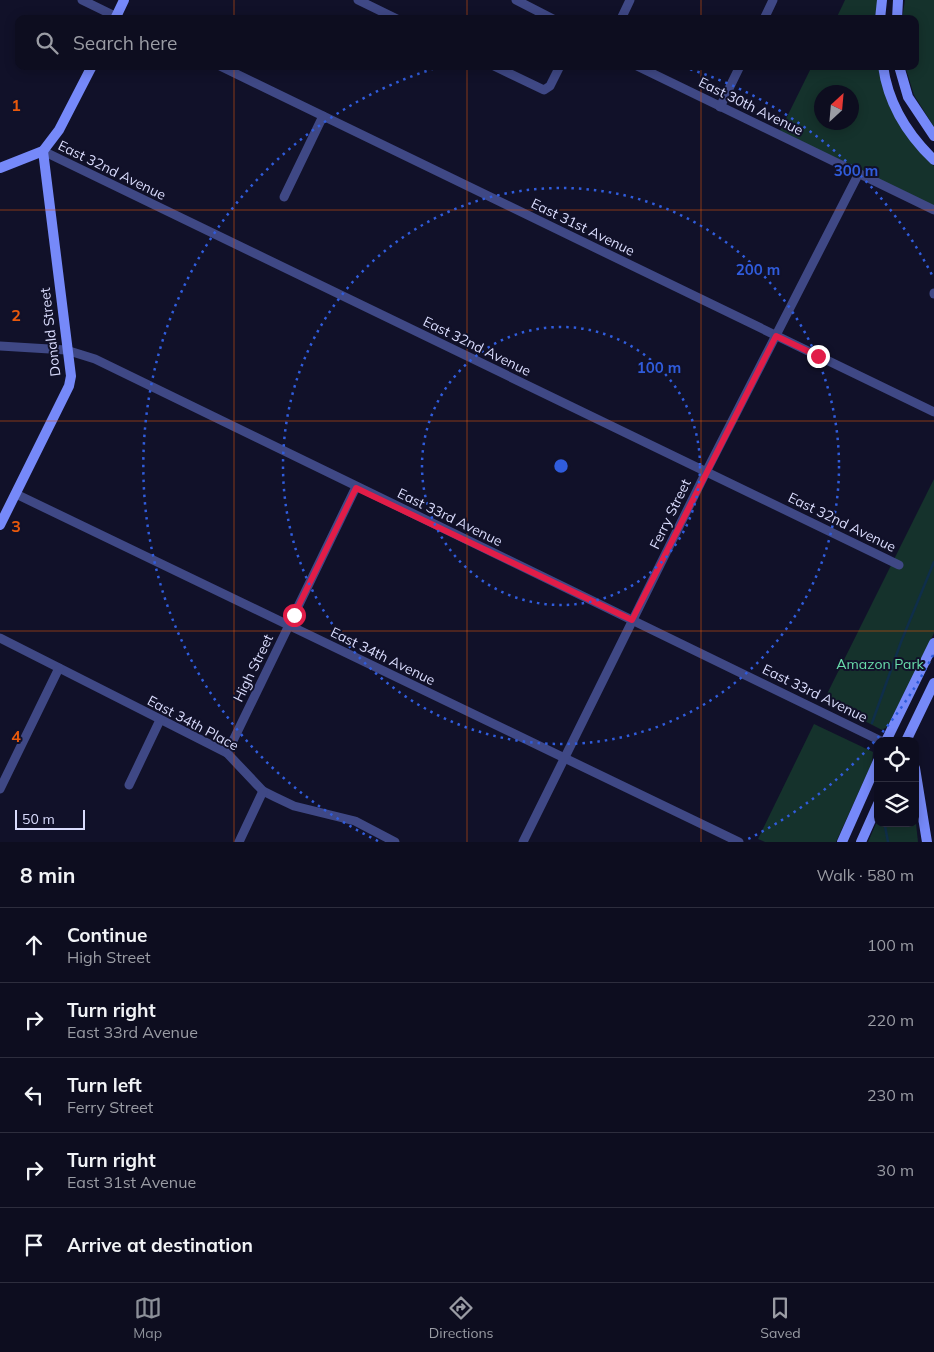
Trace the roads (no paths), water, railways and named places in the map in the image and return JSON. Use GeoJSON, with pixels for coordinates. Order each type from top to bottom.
{"type":"FeatureCollection","features":[{"type":"Feature","properties":{"kind":"main road"},"geometry":{"type":"LineString","coordinates":[[118,15],[124,0]]}},
{"type":"Feature","properties":{"kind":"main road"},"geometry":{"type":"LineString","coordinates":[[880,15],[882,0]]}},
{"type":"Feature","properties":{"kind":"main road"},"geometry":{"type":"LineString","coordinates":[[897,15],[898,0]]}},
{"type":"Feature","properties":{"kind":"main road"},"geometry":{"type":"LineString","coordinates":[[0,168],[43,151],[59,130],[90,70]]}},
{"type":"Feature","properties":{"kind":"main road"},"geometry":{"type":"LineString","coordinates":[[884,70],[894,105],[911,134],[934,160]]}},
{"type":"Feature","properties":{"kind":"main road"},"geometry":{"type":"LineString","coordinates":[[900,70],[908,97],[934,136]]}},
{"type":"Feature","properties":{"kind":"main road","name":"Donald Street"},"geometry":{"type":"LineString","coordinates":[[0,525],[69,386],[71,376],[66,350],[43,151]]}},
{"type":"Feature","properties":{"kind":"main road"},"geometry":{"type":"LineString","coordinates":[[888,737],[934,643]]}},
{"type":"Feature","properties":{"kind":"main road"},"geometry":{"type":"LineString","coordinates":[[908,737],[934,683]]}},
{"type":"Feature","properties":{"kind":"main road"},"geometry":{"type":"LineString","coordinates":[[842,842],[874,769]]}},
{"type":"Feature","properties":{"kind":"main road"},"geometry":{"type":"LineString","coordinates":[[917,782],[927,842]]}},
{"type":"Feature","properties":{"kind":"main road"},"geometry":{"type":"LineString","coordinates":[[861,842],[874,813]]}},
{"type":"Feature","properties":{"kind":"street"},"geometry":{"type":"LineString","coordinates":[[82,0],[111,15]]}},
{"type":"Feature","properties":{"kind":"street"},"geometry":{"type":"LineString","coordinates":[[358,0],[389,15]]}},
{"type":"Feature","properties":{"kind":"street"},"geometry":{"type":"LineString","coordinates":[[516,0],[546,15]]}},
{"type":"Feature","properties":{"kind":"street"},"geometry":{"type":"LineString","coordinates":[[623,15],[630,0]]}},
{"type":"Feature","properties":{"kind":"street"},"geometry":{"type":"LineString","coordinates":[[766,15],[773,0]]}},
{"type":"Feature","properties":{"kind":"street","name":"East 31st Avenue"},"geometry":{"type":"LineString","coordinates":[[228,70],[934,412]]}},
{"type":"Feature","properties":{"kind":"street"},"geometry":{"type":"LineString","coordinates":[[503,70],[546,90],[558,70]]}},
{"type":"Feature","properties":{"kind":"street","name":"East 30th Avenue"},"geometry":{"type":"LineString","coordinates":[[645,70],[934,210]]}},
{"type":"Feature","properties":{"kind":"street"},"geometry":{"type":"LineString","coordinates":[[720,106],[738,70]]}},
{"type":"Feature","properties":{"kind":"street"},"geometry":{"type":"LineString","coordinates":[[284,197],[323,116]]}},
{"type":"Feature","properties":{"kind":"street","name":"East 32nd Avenue"},"geometry":{"type":"LineString","coordinates":[[43,151],[899,564]]}},
{"type":"Feature","properties":{"kind":"street","name":"Ferry Street"},"geometry":{"type":"LineString","coordinates":[[524,842],[632,620],[858,173]]}},
{"type":"Feature","properties":{"kind":"street","name":"East 33rd Avenue"},"geometry":{"type":"LineString","coordinates":[[0,346],[66,350],[95,359],[356,488],[874,738]]}},
{"type":"Feature","properties":{"kind":"street","name":"High Street"},"geometry":{"type":"LineString","coordinates":[[226,753],[356,488]]}},
{"type":"Feature","properties":{"kind":"street","name":"East 34th Avenue"},"geometry":{"type":"LineString","coordinates":[[16,494],[739,842]]}},
{"type":"Feature","properties":{"kind":"street","name":"East 34th Place"},"geometry":{"type":"LineString","coordinates":[[0,638],[226,753],[263,791],[294,806],[343,817],[380,838],[395,842]]}},
{"type":"Feature","properties":{"kind":"street"},"geometry":{"type":"LineString","coordinates":[[0,789],[59,668]]}},
{"type":"Feature","properties":{"kind":"street"},"geometry":{"type":"LineString","coordinates":[[129,785],[160,720]]}},
{"type":"Feature","properties":{"kind":"street"},"geometry":{"type":"LineString","coordinates":[[238,842],[263,791]]}},
{"type":"Feature","properties":{"kind":"waterway"},"geometry":{"type":"LineString","coordinates":[[872,723],[901,642],[934,562]]}},
{"type":"Feature","properties":{"kind":"waterway"},"geometry":{"type":"LineString","coordinates":[[885,827],[888,842]]}},
{"type":"Feature","properties":{"kind":"park label","name":"Amazon Park"},"geometry":{"type":"Point","coordinates":[880,664]}}]}
